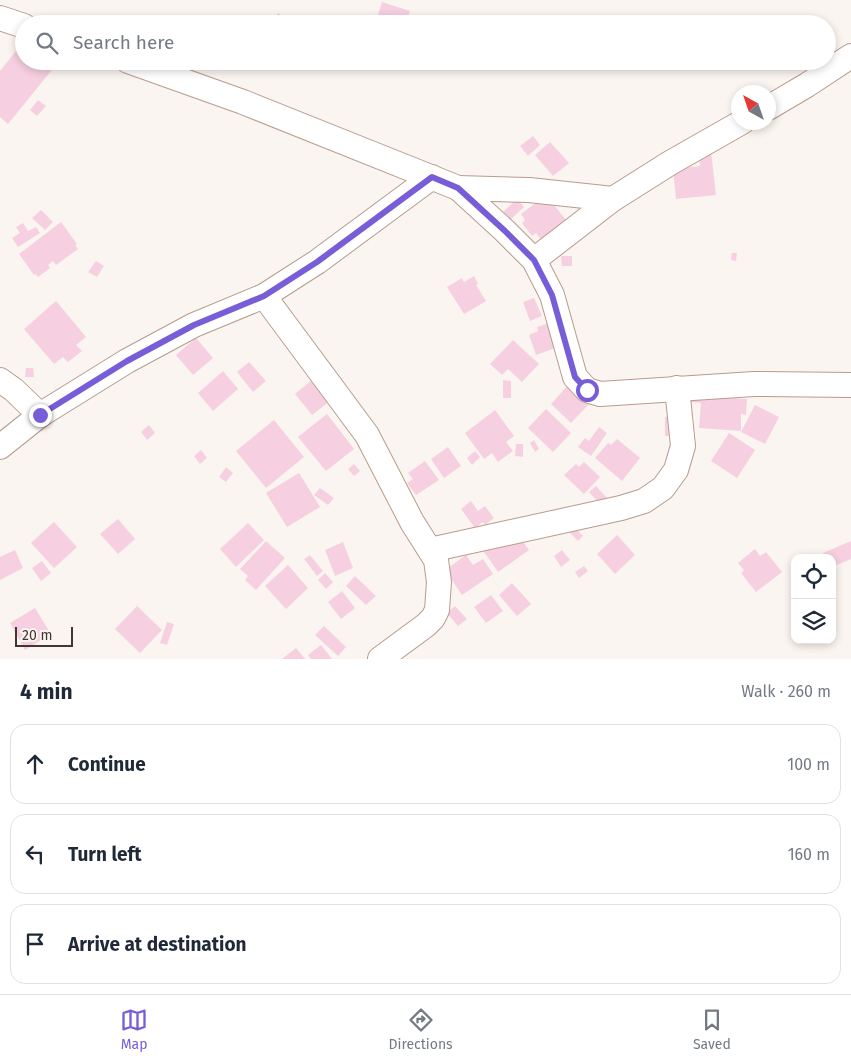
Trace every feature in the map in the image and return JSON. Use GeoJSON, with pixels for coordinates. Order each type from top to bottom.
{"type":"FeatureCollection","features":[{"type":"Feature","properties":{"kind":"street"},"geometry":{"type":"LineString","coordinates":[[0,18],[15,23]]}},
{"type":"Feature","properties":{"kind":"street"},"geometry":{"type":"LineString","coordinates":[[836,66],[851,56]]}},
{"type":"Feature","properties":{"kind":"street"},"geometry":{"type":"LineString","coordinates":[[153,70],[243,102],[458,188],[534,260],[552,295],[575,377],[587,390],[600,394],[754,384],[851,385]]}},
{"type":"Feature","properties":{"kind":"street"},"geometry":{"type":"LineString","coordinates":[[776,103],[830,70]]}},
{"type":"Feature","properties":{"kind":"street"},"geometry":{"type":"LineString","coordinates":[[534,260],[613,199],[670,163],[731,128]]}},
{"type":"Feature","properties":{"kind":"street"},"geometry":{"type":"LineString","coordinates":[[0,447],[40,415],[127,361],[186,329],[264,296],[317,262],[432,177]]}},
{"type":"Feature","properties":{"kind":"street"},"geometry":{"type":"LineString","coordinates":[[458,188],[529,190],[613,199]]}},
{"type":"Feature","properties":{"kind":"street"},"geometry":{"type":"LineString","coordinates":[[264,296],[367,436],[412,522],[436,560],[439,582],[437,610],[433,618],[380,659]]}},
{"type":"Feature","properties":{"kind":"street"},"geometry":{"type":"LineString","coordinates":[[0,380],[14,390],[40,415]]}},
{"type":"Feature","properties":{"kind":"street"},"geometry":{"type":"LineString","coordinates":[[430,550],[644,502],[668,482],[676,470],[683,446],[677,388]]}},
{"type":"Feature","properties":{"kind":"building"},"geometry":{"type":"Polygon","coordinates":[[[382,2],[410,11],[409,15],[378,15],[382,2]]]}},
{"type":"Feature","properties":{"kind":"building"},"geometry":{"type":"Polygon","coordinates":[[[15,52],[15,70],[52,70],[8,124],[0,117],[0,71],[15,52]]]}},
{"type":"Feature","properties":{"kind":"building"},"geometry":{"type":"Polygon","coordinates":[[[38,100],[46,106],[37,116],[30,110],[38,100]]]}},
{"type":"Feature","properties":{"kind":"building"},"geometry":{"type":"Polygon","coordinates":[[[533,136],[540,145],[528,156],[520,146],[533,136]]]}},
{"type":"Feature","properties":{"kind":"building"},"geometry":{"type":"Polygon","coordinates":[[[550,142],[569,163],[553,176],[535,155],[550,142]]]}},
{"type":"Feature","properties":{"kind":"building"},"geometry":{"type":"Polygon","coordinates":[[[711,151],[716,195],[676,199],[673,169],[700,166],[699,153],[711,151]]]}},
{"type":"Feature","properties":{"kind":"building"},"geometry":{"type":"Polygon","coordinates":[[[546,195],[566,220],[541,240],[536,233],[532,236],[522,223],[525,220],[521,214],[546,195]]]}},
{"type":"Feature","properties":{"kind":"building"},"geometry":{"type":"Polygon","coordinates":[[[517,199],[524,207],[510,220],[503,212],[517,199]]]}},
{"type":"Feature","properties":{"kind":"building"},"geometry":{"type":"Polygon","coordinates":[[[41,210],[53,222],[45,230],[32,218],[41,210]]]}},
{"type":"Feature","properties":{"kind":"building"},"geometry":{"type":"Polygon","coordinates":[[[61,222],[77,244],[75,245],[78,249],[56,265],[53,261],[48,265],[50,268],[38,277],[36,274],[34,275],[19,254],[61,222]]]}},
{"type":"Feature","properties":{"kind":"building"},"geometry":{"type":"Polygon","coordinates":[[[23,223],[28,231],[36,227],[40,233],[18,247],[12,238],[20,233],[16,227],[23,223]]]}},
{"type":"Feature","properties":{"kind":"building"},"geometry":{"type":"Polygon","coordinates":[[[732,253],[737,253],[736,261],[731,260],[732,253]]]}},
{"type":"Feature","properties":{"kind":"building"},"geometry":{"type":"Polygon","coordinates":[[[561,256],[572,256],[572,266],[562,266],[561,256]]]}},
{"type":"Feature","properties":{"kind":"building"},"geometry":{"type":"Polygon","coordinates":[[[96,261],[104,266],[97,277],[88,272],[96,261]]]}},
{"type":"Feature","properties":{"kind":"building"},"geometry":{"type":"Polygon","coordinates":[[[474,276],[478,284],[476,285],[486,301],[464,314],[447,287],[462,278],[464,282],[474,276]]]}},
{"type":"Feature","properties":{"kind":"building"},"geometry":{"type":"Polygon","coordinates":[[[534,298],[542,316],[530,321],[523,302],[534,298]]]}},
{"type":"Feature","properties":{"kind":"building"},"geometry":{"type":"Polygon","coordinates":[[[56,301],[86,337],[76,345],[82,351],[68,362],[63,357],[54,364],[24,329],[56,301]]]}},
{"type":"Feature","properties":{"kind":"building"},"geometry":{"type":"Polygon","coordinates":[[[549,323],[558,347],[536,355],[529,335],[538,331],[537,327],[549,323]]]}},
{"type":"Feature","properties":{"kind":"building"},"geometry":{"type":"Polygon","coordinates":[[[196,338],[213,358],[193,375],[176,355],[196,338]]]}},
{"type":"Feature","properties":{"kind":"building"},"geometry":{"type":"Polygon","coordinates":[[[513,340],[539,364],[522,382],[508,369],[502,375],[490,364],[513,340]]]}},
{"type":"Feature","properties":{"kind":"building"},"geometry":{"type":"Polygon","coordinates":[[[249,362],[266,381],[253,392],[237,372],[249,362]]]}},
{"type":"Feature","properties":{"kind":"building"},"geometry":{"type":"Polygon","coordinates":[[[26,368],[33,368],[34,377],[25,377],[26,368]]]}},
{"type":"Feature","properties":{"kind":"building"},"geometry":{"type":"Polygon","coordinates":[[[325,369],[343,391],[312,415],[295,394],[325,369]]]}},
{"type":"Feature","properties":{"kind":"building"},"geometry":{"type":"Polygon","coordinates":[[[223,371],[238,389],[213,411],[198,393],[223,371]]]}},
{"type":"Feature","properties":{"kind":"building"},"geometry":{"type":"Polygon","coordinates":[[[503,380],[511,381],[511,398],[503,398],[503,380]]]}},
{"type":"Feature","properties":{"kind":"building"},"geometry":{"type":"Polygon","coordinates":[[[570,383],[591,402],[571,423],[551,404],[570,383]]]}},
{"type":"Feature","properties":{"kind":"building"},"geometry":{"type":"Polygon","coordinates":[[[691,396],[747,399],[746,415],[741,414],[741,431],[699,428],[701,403],[690,402],[691,396]]]}},
{"type":"Feature","properties":{"kind":"building"},"geometry":{"type":"Polygon","coordinates":[[[755,405],[779,417],[765,444],[741,432],[755,405]]]}},
{"type":"Feature","properties":{"kind":"building"},"geometry":{"type":"Polygon","coordinates":[[[546,409],[571,433],[553,452],[528,428],[546,409]]]}},
{"type":"Feature","properties":{"kind":"building"},"geometry":{"type":"Polygon","coordinates":[[[495,410],[514,436],[506,442],[513,451],[498,462],[492,453],[484,459],[465,433],[495,410]]]}},
{"type":"Feature","properties":{"kind":"building"},"geometry":{"type":"Polygon","coordinates":[[[327,414],[354,449],[326,471],[298,437],[327,414]]]}},
{"type":"Feature","properties":{"kind":"building"},"geometry":{"type":"Polygon","coordinates":[[[665,417],[675,417],[675,436],[665,436],[665,417]]]}},
{"type":"Feature","properties":{"kind":"building"},"geometry":{"type":"Polygon","coordinates":[[[274,420],[304,457],[266,488],[236,451],[274,420]]]}},
{"type":"Feature","properties":{"kind":"building"},"geometry":{"type":"Polygon","coordinates":[[[149,425],[155,433],[147,440],[141,432],[149,425]]]}},
{"type":"Feature","properties":{"kind":"building"},"geometry":{"type":"Polygon","coordinates":[[[599,427],[607,433],[591,456],[578,447],[585,438],[589,441],[599,427]]]}},
{"type":"Feature","properties":{"kind":"building"},"geometry":{"type":"Polygon","coordinates":[[[729,433],[755,450],[737,478],[711,461],[729,433]]]}},
{"type":"Feature","properties":{"kind":"building"},"geometry":{"type":"Polygon","coordinates":[[[617,439],[640,458],[622,481],[595,458],[608,443],[611,445],[617,439]]]}},
{"type":"Feature","properties":{"kind":"building"},"geometry":{"type":"Polygon","coordinates":[[[534,440],[539,449],[535,452],[530,443],[534,440]]]}},
{"type":"Feature","properties":{"kind":"building"},"geometry":{"type":"Polygon","coordinates":[[[516,444],[523,444],[523,457],[515,456],[516,444]]]}},
{"type":"Feature","properties":{"kind":"building"},"geometry":{"type":"Polygon","coordinates":[[[448,447],[461,466],[444,478],[431,459],[448,447]]]}},
{"type":"Feature","properties":{"kind":"building"},"geometry":{"type":"Polygon","coordinates":[[[201,450],[207,458],[200,464],[194,456],[201,450]]]}},
{"type":"Feature","properties":{"kind":"building"},"geometry":{"type":"Polygon","coordinates":[[[475,451],[480,457],[472,465],[467,458],[475,451]]]}},
{"type":"Feature","properties":{"kind":"building"},"geometry":{"type":"Polygon","coordinates":[[[425,461],[439,480],[416,495],[407,483],[413,479],[408,473],[425,461]]]}},
{"type":"Feature","properties":{"kind":"building"},"geometry":{"type":"Polygon","coordinates":[[[584,462],[600,477],[584,494],[564,475],[576,464],[579,467],[584,462]]]}},
{"type":"Feature","properties":{"kind":"building"},"geometry":{"type":"Polygon","coordinates":[[[354,464],[360,471],[354,476],[348,469],[354,464]]]}},
{"type":"Feature","properties":{"kind":"building"},"geometry":{"type":"Polygon","coordinates":[[[226,467],[233,473],[226,482],[219,477],[226,467]]]}},
{"type":"Feature","properties":{"kind":"building"},"geometry":{"type":"Polygon","coordinates":[[[299,473],[320,507],[287,527],[266,493],[299,473]]]}},
{"type":"Feature","properties":{"kind":"building"},"geometry":{"type":"Polygon","coordinates":[[[596,486],[607,498],[601,505],[589,492],[596,486]]]}},
{"type":"Feature","properties":{"kind":"building"},"geometry":{"type":"Polygon","coordinates":[[[320,488],[334,498],[328,505],[314,495],[320,488]]]}},
{"type":"Feature","properties":{"kind":"building"},"geometry":{"type":"Polygon","coordinates":[[[471,501],[478,511],[485,506],[494,518],[485,525],[483,522],[475,528],[461,509],[471,501]]]}},
{"type":"Feature","properties":{"kind":"building"},"geometry":{"type":"Polygon","coordinates":[[[118,519],[135,539],[118,554],[100,534],[118,519]]]}},
{"type":"Feature","properties":{"kind":"building"},"geometry":{"type":"Polygon","coordinates":[[[54,522],[77,547],[54,568],[31,543],[54,522]]]}},
{"type":"Feature","properties":{"kind":"building"},"geometry":{"type":"Polygon","coordinates":[[[248,523],[264,540],[236,567],[220,549],[248,523]]]}},
{"type":"Feature","properties":{"kind":"building"},"geometry":{"type":"Polygon","coordinates":[[[574,527],[583,536],[578,541],[569,532],[574,527]]]}},
{"type":"Feature","properties":{"kind":"building"},"geometry":{"type":"Polygon","coordinates":[[[516,532],[529,550],[498,572],[482,549],[516,532]]]}},
{"type":"Feature","properties":{"kind":"building"},"geometry":{"type":"Polygon","coordinates":[[[617,535],[635,555],[615,574],[597,554],[617,535]]]}},
{"type":"Feature","properties":{"kind":"building"},"geometry":{"type":"Polygon","coordinates":[[[266,541],[285,558],[256,590],[245,580],[248,576],[240,569],[266,541]]]}},
{"type":"Feature","properties":{"kind":"building"},"geometry":{"type":"Polygon","coordinates":[[[851,541],[851,559],[836,565],[836,554],[823,553],[851,541]]]}},
{"type":"Feature","properties":{"kind":"building"},"geometry":{"type":"Polygon","coordinates":[[[343,542],[353,568],[335,576],[325,550],[343,542]]]}},
{"type":"Feature","properties":{"kind":"building"},"geometry":{"type":"Polygon","coordinates":[[[755,549],[760,556],[766,552],[782,572],[756,592],[741,573],[744,570],[738,563],[755,549]]]}},
{"type":"Feature","properties":{"kind":"building"},"geometry":{"type":"Polygon","coordinates":[[[15,550],[23,568],[0,580],[0,557],[15,550]]]}},
{"type":"Feature","properties":{"kind":"building"},"geometry":{"type":"Polygon","coordinates":[[[562,550],[570,560],[561,567],[554,556],[562,550]]]}},
{"type":"Feature","properties":{"kind":"building"},"geometry":{"type":"Polygon","coordinates":[[[310,555],[323,571],[317,576],[304,559],[310,555]]]}},
{"type":"Feature","properties":{"kind":"building"},"geometry":{"type":"Polygon","coordinates":[[[466,555],[473,565],[483,559],[493,574],[462,595],[445,570],[466,555]]]}},
{"type":"Feature","properties":{"kind":"building"},"geometry":{"type":"Polygon","coordinates":[[[42,561],[51,573],[41,581],[32,568],[42,561]]]}},
{"type":"Feature","properties":{"kind":"building"},"geometry":{"type":"Polygon","coordinates":[[[288,565],[308,588],[286,609],[265,586],[288,565]]]}},
{"type":"Feature","properties":{"kind":"building"},"geometry":{"type":"Polygon","coordinates":[[[584,566],[588,571],[579,578],[575,572],[584,566]]]}},
{"type":"Feature","properties":{"kind":"building"},"geometry":{"type":"Polygon","coordinates":[[[325,573],[333,582],[326,589],[318,580],[325,573]]]}},
{"type":"Feature","properties":{"kind":"building"},"geometry":{"type":"Polygon","coordinates":[[[355,576],[376,596],[366,605],[346,586],[355,576]]]}},
{"type":"Feature","properties":{"kind":"building"},"geometry":{"type":"Polygon","coordinates":[[[512,583],[531,604],[517,616],[499,595],[512,583]]]}},
{"type":"Feature","properties":{"kind":"building"},"geometry":{"type":"Polygon","coordinates":[[[342,591],[355,608],[341,619],[328,602],[342,591]]]}},
{"type":"Feature","properties":{"kind":"building"},"geometry":{"type":"Polygon","coordinates":[[[491,595],[503,611],[486,623],[474,607],[491,595]]]}},
{"type":"Feature","properties":{"kind":"building"},"geometry":{"type":"Polygon","coordinates":[[[137,606],[162,630],[140,653],[115,629],[137,606]]]}},
{"type":"Feature","properties":{"kind":"building"},"geometry":{"type":"Polygon","coordinates":[[[455,606],[467,619],[458,626],[447,613],[455,606]]]}},
{"type":"Feature","properties":{"kind":"building"},"geometry":{"type":"Polygon","coordinates":[[[35,608],[51,634],[25,650],[10,623],[35,608]]]}},
{"type":"Feature","properties":{"kind":"building"},"geometry":{"type":"Polygon","coordinates":[[[167,622],[174,624],[167,645],[160,643],[167,622]]]}},
{"type":"Feature","properties":{"kind":"building"},"geometry":{"type":"Polygon","coordinates":[[[324,626],[346,647],[338,656],[315,635],[324,626]]]}},
{"type":"Feature","properties":{"kind":"building"},"geometry":{"type":"Polygon","coordinates":[[[321,645],[332,659],[311,659],[308,655],[321,645]]]}},
{"type":"Feature","properties":{"kind":"building"},"geometry":{"type":"Polygon","coordinates":[[[296,648],[305,659],[282,659],[296,648]]]}},
{"type":"Feature","properties":{"kind":"route"},"geometry":{"type":"LineString","coordinates":[[40,415],[127,361],[194,325],[264,296],[317,262],[432,177],[458,188],[534,260],[552,295],[575,377],[587,390]]}}]}
